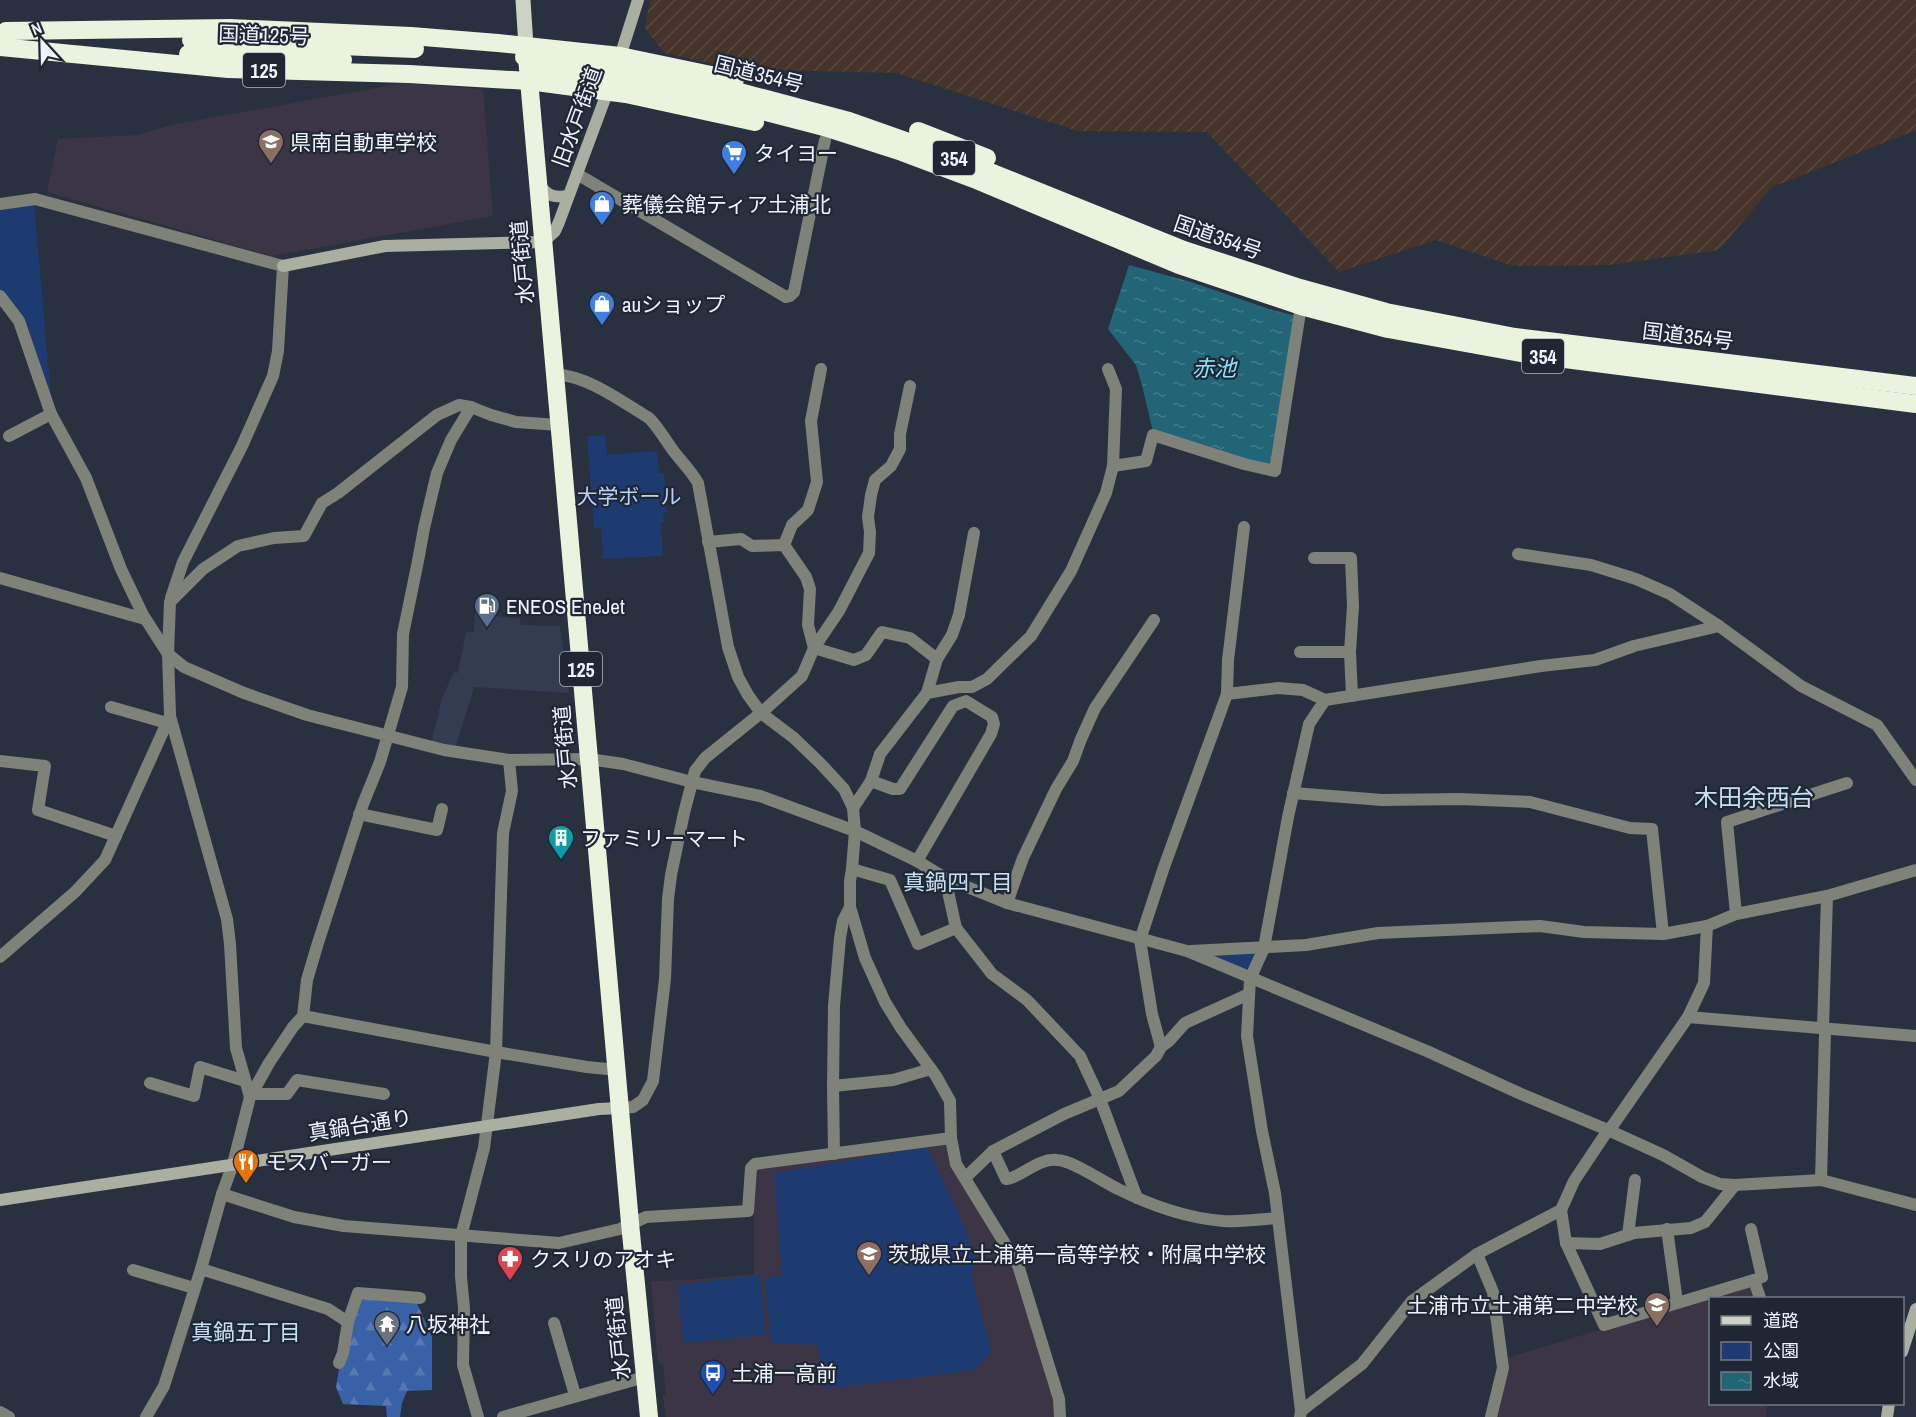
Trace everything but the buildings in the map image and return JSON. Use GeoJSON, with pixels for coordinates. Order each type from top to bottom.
{"type":"FeatureCollection","features":[{"type":"Feature","properties":{"kind":"highway","name":"125"},"geometry":{"type":"LineString","coordinates":[[1,39],[230,28],[411,36],[526,63]]}},
{"type":"Feature","properties":{"kind":"highway","name":"125"},"geometry":{"type":"LineString","coordinates":[[1,39],[228,69],[409,74],[526,63]]}},
{"type":"Feature","properties":{"kind":"highway","name":"国道125号"},"geometry":{"type":"LineString","coordinates":[[1,39],[420,56],[526,63]]}},
{"type":"Feature","properties":{"kind":"highway"},"geometry":{"type":"LineString","coordinates":[[526,63],[620,56],[790,92],[899,124],[986,158],[1102,208],[1182,257]]}},
{"type":"Feature","properties":{"kind":"highway"},"geometry":{"type":"LineString","coordinates":[[526,63],[607,91],[683,105],[825,140],[961,186],[1089,240],[1182,257]]}},
{"type":"Feature","properties":{"kind":"highway","name":"国道354号"},"geometry":{"type":"LineString","coordinates":[[526,63],[640,71],[716,93],[807,109],[896,136],[1006,178],[1091,214],[1182,257],[1301,306],[1388,329],[1526,354],[1916,404]]}},
{"type":"Feature","properties":{"kind":"highway","name":"水戸街道"},"geometry":{"type":"LineString","coordinates":[[526,63],[649,1417]]}},
{"type":"Feature","properties":{"kind":"highway","name":"国道354号"},"geometry":{"type":"LineString","coordinates":[[1182,257],[1386,312],[1451,326],[1515,337],[1916,386]]}},
{"type":"Feature","properties":{"kind":"main road","name":"水戸街道"},"geometry":{"type":"LineString","coordinates":[[523,0],[526,63]]}},
{"type":"Feature","properties":{"kind":"street","name":"旧水戸街道"},"geometry":{"type":"LineString","coordinates":[[543,242],[555,231],[620,56],[638,0]]}},
{"type":"Feature","properties":{"kind":"street"},"geometry":{"type":"LineString","coordinates":[[577,174],[786,297],[794,291],[825,140]]}},
{"type":"Feature","properties":{"kind":"street"},"geometry":{"type":"LineString","coordinates":[[538,183],[549,195],[568,196]]}},
{"type":"Feature","properties":{"kind":"street"},"geometry":{"type":"LineString","coordinates":[[0,204],[35,199],[283,266],[385,246],[543,242]]}},
{"type":"Feature","properties":{"kind":"street"},"geometry":{"type":"LineString","coordinates":[[251,1096],[245,1082],[237,1048],[227,919],[168,720],[170,602],[183,562],[242,446],[273,376],[278,351],[283,266]]}},
{"type":"Feature","properties":{"kind":"street"},"geometry":{"type":"LineString","coordinates":[[0,296],[19,321],[51,414],[86,478],[121,569],[145,619],[168,654],[184,667],[244,693],[307,715],[444,750],[509,760],[589,759],[623,764],[692,782],[760,796],[855,831],[917,861],[945,878],[1007,903],[1187,951],[1608,1130],[1720,1184],[1821,1180],[1916,1205]]}},
{"type":"Feature","properties":{"kind":"street"},"geometry":{"type":"LineString","coordinates":[[1113,466],[1146,461],[1153,435],[1244,464],[1275,471],[1301,306]]}},
{"type":"Feature","properties":{"kind":"street"},"geometry":{"type":"LineString","coordinates":[[784,545],[792,525],[808,510],[817,482],[812,421],[821,369]]}},
{"type":"Feature","properties":{"kind":"street"},"geometry":{"type":"LineString","coordinates":[[927,693],[972,687],[987,678],[1031,636],[1071,571],[1106,493],[1113,466],[1116,389],[1108,369]]}},
{"type":"Feature","properties":{"kind":"street"},"geometry":{"type":"LineString","coordinates":[[555,374],[587,381],[649,418],[698,483],[728,647],[738,677],[761,713],[794,738],[820,763],[844,789],[853,808],[855,831],[850,907],[865,958],[885,1002],[950,1101],[951,1138],[956,1164],[1017,1265],[1059,1400],[1060,1417]]}},
{"type":"Feature","properties":{"kind":"street"},"geometry":{"type":"LineString","coordinates":[[620,1108],[633,1107],[643,1100],[653,1081],[665,979],[670,883],[695,771],[705,758],[802,676],[814,648],[839,611],[869,553],[868,518],[871,495],[875,480],[891,466],[900,449],[900,434],[910,386]]}},
{"type":"Feature","properties":{"kind":"street"},"geometry":{"type":"LineString","coordinates":[[170,602],[203,569],[238,546],[273,538],[304,536],[322,503],[338,493],[436,415],[459,405],[516,422],[559,425]]}},
{"type":"Feature","properties":{"kind":"street"},"geometry":{"type":"LineString","coordinates":[[146,1417],[164,1386],[233,1164],[251,1096],[287,1036],[303,1016],[307,980],[402,687],[403,633],[437,473],[451,440],[471,407]]}},
{"type":"Feature","properties":{"kind":"street"},"geometry":{"type":"LineString","coordinates":[[9,436],[51,414]]}},
{"type":"Feature","properties":{"kind":"street"},"geometry":{"type":"LineString","coordinates":[[1161,1047],[1152,1014],[1140,940],[1227,694],[1228,660],[1244,527]]}},
{"type":"Feature","properties":{"kind":"street"},"geometry":{"type":"LineString","coordinates":[[853,808],[871,781],[880,754],[927,693],[937,658],[952,635],[959,615],[974,533]]}},
{"type":"Feature","properties":{"kind":"street"},"geometry":{"type":"LineString","coordinates":[[708,542],[741,539],[752,546],[784,545]]}},
{"type":"Feature","properties":{"kind":"street"},"geometry":{"type":"LineString","coordinates":[[784,545],[806,577],[810,589],[808,625],[814,648]]}},
{"type":"Feature","properties":{"kind":"street"},"geometry":{"type":"LineString","coordinates":[[1518,555],[1552,558],[1591,566],[1636,579],[1670,594],[1719,626],[1801,686],[1877,725],[1916,780]]}},
{"type":"Feature","properties":{"kind":"street"},"geometry":{"type":"LineString","coordinates":[[1314,558],[1351,558],[1352,696]]}},
{"type":"Feature","properties":{"kind":"street"},"geometry":{"type":"LineString","coordinates":[[0,578],[145,619]]}},
{"type":"Feature","properties":{"kind":"street"},"geometry":{"type":"LineString","coordinates":[[1007,903],[1023,858],[1056,789],[1073,761],[1095,708],[1154,620]]}},
{"type":"Feature","properties":{"kind":"street"},"geometry":{"type":"LineString","coordinates":[[1227,694],[1278,688],[1304,690],[1325,700],[1551,664],[1595,660],[1634,646],[1719,626]]}},
{"type":"Feature","properties":{"kind":"street"},"geometry":{"type":"LineString","coordinates":[[814,648],[854,660],[866,655],[882,632],[910,638],[937,658]]}},
{"type":"Feature","properties":{"kind":"street"},"geometry":{"type":"LineString","coordinates":[[1300,652],[1350,652]]}},
{"type":"Feature","properties":{"kind":"street"},"geometry":{"type":"LineString","coordinates":[[1301,1414],[1275,1193],[1262,1131],[1247,1036],[1250,979],[1264,948],[1293,793],[1309,724],[1325,700]]}},
{"type":"Feature","properties":{"kind":"street"},"geometry":{"type":"LineString","coordinates":[[871,781],[893,789],[900,789],[953,706],[966,701],[992,717],[994,724],[992,734],[917,861]]}},
{"type":"Feature","properties":{"kind":"street"},"geometry":{"type":"LineString","coordinates":[[111,707],[168,720]]}},
{"type":"Feature","properties":{"kind":"street"},"geometry":{"type":"LineString","coordinates":[[0,957],[75,892],[105,860],[168,720]]}},
{"type":"Feature","properties":{"kind":"street"},"geometry":{"type":"LineString","coordinates":[[478,1417],[463,1365],[464,1308],[461,1236],[484,1148],[496,1053],[502,834],[512,791],[509,760]]}},
{"type":"Feature","properties":{"kind":"street"},"geometry":{"type":"LineString","coordinates":[[0,761],[45,766],[38,810],[116,836]]}},
{"type":"Feature","properties":{"kind":"street"},"geometry":{"type":"LineString","coordinates":[[1736,914],[1728,822],[1848,783]]}},
{"type":"Feature","properties":{"kind":"street"},"geometry":{"type":"LineString","coordinates":[[1293,793],[1382,800],[1460,799],[1530,802],[1630,828],[1652,829],[1664,934]]}},
{"type":"Feature","properties":{"kind":"street"},"geometry":{"type":"LineString","coordinates":[[359,814],[437,830],[442,810]]}},
{"type":"Feature","properties":{"kind":"street"},"geometry":{"type":"LineString","coordinates":[[852,868],[890,880],[918,944],[956,928]]}},
{"type":"Feature","properties":{"kind":"street"},"geometry":{"type":"LineString","coordinates":[[1187,951],[1306,945],[1378,933],[1540,926],[1584,932],[1664,934],[1707,926],[1736,914],[1827,896],[1916,870]]}},
{"type":"Feature","properties":{"kind":"street"},"geometry":{"type":"LineString","coordinates":[[945,878],[956,928],[992,974],[1028,1000],[1080,1056],[1100,1099],[1137,1198]]}},
{"type":"Feature","properties":{"kind":"street"},"geometry":{"type":"LineString","coordinates":[[1821,1180],[1827,896]]}},
{"type":"Feature","properties":{"kind":"street"},"geometry":{"type":"LineString","coordinates":[[834,1154],[834,1006],[840,938],[843,921],[850,907]]}},
{"type":"Feature","properties":{"kind":"street"},"geometry":{"type":"LineString","coordinates":[[1707,926],[1704,983],[1688,1017],[1574,1181],[1562,1210],[1566,1243],[1604,1325],[1762,1277],[1751,1229]]}},
{"type":"Feature","properties":{"kind":"street"},"geometry":{"type":"LineString","coordinates":[[965,1178],[993,1151],[1064,1114],[1119,1091],[1156,1056],[1161,1047],[1185,1023],[1249,994]]}},
{"type":"Feature","properties":{"kind":"street"},"geometry":{"type":"LineString","coordinates":[[303,1016],[496,1053],[617,1070]]}},
{"type":"Feature","properties":{"kind":"street"},"geometry":{"type":"LineString","coordinates":[[1688,1017],[1916,1036]]}},
{"type":"Feature","properties":{"kind":"street"},"geometry":{"type":"LineString","coordinates":[[150,1083],[194,1096],[200,1067],[245,1082]]}},
{"type":"Feature","properties":{"kind":"street"},"geometry":{"type":"LineString","coordinates":[[833,1086],[892,1080],[931,1069]]}},
{"type":"Feature","properties":{"kind":"street"},"geometry":{"type":"LineString","coordinates":[[251,1096],[287,1094],[297,1080],[384,1094]]}},
{"type":"Feature","properties":{"kind":"street","name":"真鍋台通り"},"geometry":{"type":"LineString","coordinates":[[0,1200],[599,1109],[620,1108]]}},
{"type":"Feature","properties":{"kind":"street"},"geometry":{"type":"LineString","coordinates":[[222,1194],[294,1218],[344,1226],[560,1243],[620,1229],[646,1217],[748,1211],[751,1167],[755,1164],[951,1138]]}},
{"type":"Feature","properties":{"kind":"street"},"geometry":{"type":"LineString","coordinates":[[993,1151],[1006,1179],[1011,1179],[1035,1164],[1057,1160],[1084,1170],[1137,1198],[1175,1213],[1226,1221],[1278,1218]]}},
{"type":"Feature","properties":{"kind":"street"},"geometry":{"type":"LineString","coordinates":[[1628,1235],[1635,1180]]}},
{"type":"Feature","properties":{"kind":"street"},"geometry":{"type":"LineString","coordinates":[[1566,1243],[1600,1244],[1647,1231],[1691,1228],[1705,1222],[1719,1208],[1735,1185]]}},
{"type":"Feature","properties":{"kind":"street"},"geometry":{"type":"LineString","coordinates":[[1301,1414],[1362,1364],[1412,1301],[1477,1254],[1562,1210]]}},
{"type":"Feature","properties":{"kind":"street"},"geometry":{"type":"LineString","coordinates":[[1667,1229],[1677,1302]]}},
{"type":"Feature","properties":{"kind":"street"},"geometry":{"type":"LineString","coordinates":[[1477,1254],[1493,1292],[1503,1368],[1491,1417]]}},
{"type":"Feature","properties":{"kind":"street"},"geometry":{"type":"LineString","coordinates":[[201,1269],[327,1309],[348,1322]]}},
{"type":"Feature","properties":{"kind":"street"},"geometry":{"type":"LineString","coordinates":[[133,1270],[194,1288]]}},
{"type":"Feature","properties":{"kind":"street"},"geometry":{"type":"LineString","coordinates":[[1754,1280],[1759,1297]]}},
{"type":"Feature","properties":{"kind":"street"},"geometry":{"type":"LineString","coordinates":[[339,1363],[348,1322],[358,1293],[420,1298]]}},
{"type":"Feature","properties":{"kind":"street"},"geometry":{"type":"LineString","coordinates":[[1904,1340],[1907,1323],[1916,1309]]}},
{"type":"Feature","properties":{"kind":"street"},"geometry":{"type":"LineString","coordinates":[[554,1323],[575,1395]]}},
{"type":"Feature","properties":{"kind":"street"},"geometry":{"type":"LineString","coordinates":[[503,1417],[645,1377]]}},
{"type":"Feature","properties":{"kind":"street"},"geometry":{"type":"LineString","coordinates":[[0,1412],[9,1417]]}},
{"type":"Feature","properties":{"kind":"shaded area"},"geometry":{"type":"Polygon","coordinates":[[[650,0],[1916,0],[1916,130],[1772,187],[1719,250],[1609,265],[1513,266],[1436,240],[1339,272],[1207,132],[1078,131],[896,73],[737,69],[664,53],[645,28],[650,0]]]}},
{"type":"Feature","properties":{"kind":"shaded area","name":"県南自動車学校"},"geometry":{"type":"Polygon","coordinates":[[[404,83],[483,89],[493,216],[272,256],[47,192],[58,139],[136,135],[176,124],[404,83]]]}},
{"type":"Feature","properties":{"kind":"shaded area","name":"ENEOS EneJet"},"geometry":{"type":"Polygon","coordinates":[[[475,613],[520,619],[521,625],[560,626],[569,693],[474,687],[455,749],[431,745],[442,698],[454,672],[458,673],[466,632],[474,632],[475,613]]]}},
{"type":"Feature","properties":{"kind":"shaded area","name":"茨城県立土浦第一高等学校・附属中学校"},"geometry":{"type":"Polygon","coordinates":[[[945,1142],[1013,1265],[1053,1390],[1056,1417],[666,1417],[663,1365],[658,1362],[651,1281],[754,1274],[754,1170],[945,1142]]]}},
{"type":"Feature","properties":{"kind":"shaded area","name":"土浦市立土浦第二中学校"},"geometry":{"type":"Polygon","coordinates":[[[1749,1285],[1755,1297],[1709,1297],[1749,1285]]]}},
{"type":"Feature","properties":{"kind":"shaded area","name":"土浦市立土浦第二中学校"},"geometry":{"type":"Polygon","coordinates":[[[1709,1297],[1709,1405],[1767,1405],[1766,1417],[1493,1417],[1507,1358],[1709,1297]]]}},
{"type":"Feature","properties":{"kind":"green space"},"geometry":{"type":"Polygon","coordinates":[[[34,202],[52,410],[0,290],[0,206],[34,202]]]}},
{"type":"Feature","properties":{"kind":"green space","name":"大学ボール"},"geometry":{"type":"Polygon","coordinates":[[[605,435],[607,455],[657,451],[659,473],[664,473],[667,513],[663,513],[664,522],[661,522],[663,556],[603,559],[601,528],[594,528],[587,436],[605,435]]]}},
{"type":"Feature","properties":{"kind":"green space"},"geometry":{"type":"Polygon","coordinates":[[[1260,950],[1249,975],[1195,953],[1260,950]]]}},
{"type":"Feature","properties":{"kind":"green space"},"geometry":{"type":"Polygon","coordinates":[[[927,1147],[965,1228],[977,1261],[971,1272],[991,1353],[975,1370],[825,1389],[818,1345],[771,1343],[765,1278],[782,1275],[774,1173],[927,1147]]]}},
{"type":"Feature","properties":{"kind":"green space"},"geometry":{"type":"Polygon","coordinates":[[[760,1275],[765,1335],[683,1343],[677,1285],[760,1275]]]}},
{"type":"Feature","properties":{"kind":"green space"},"geometry":{"type":"Polygon","coordinates":[[[360,1299],[416,1301],[432,1337],[432,1390],[407,1391],[400,1417],[387,1417],[386,1406],[343,1404],[336,1387],[339,1369],[347,1351],[360,1299]]]}},
{"type":"Feature","properties":{"kind":"water","name":"赤池"},"geometry":{"type":"Polygon","coordinates":[[[1129,265],[1191,282],[1296,316],[1273,469],[1153,432],[1136,365],[1108,329],[1129,265]]]}},
{"type":"Feature","properties":{"kind":"place","name":"県南自動車学校"},"geometry":{"type":"Point","coordinates":[271,165]}},
{"type":"Feature","properties":{"kind":"place","name":"タイヨー"},"geometry":{"type":"Point","coordinates":[734,176]}},
{"type":"Feature","properties":{"kind":"place","name":"葬儀会館ティア土浦北"},"geometry":{"type":"Point","coordinates":[602,227]}},
{"type":"Feature","properties":{"kind":"place","name":"auショップ"},"geometry":{"type":"Point","coordinates":[602,327]}},
{"type":"Feature","properties":{"kind":"place","name":"ENEOS EneJet"},"geometry":{"type":"Point","coordinates":[487,629]}},
{"type":"Feature","properties":{"kind":"place","name":"ファミリーマート"},"geometry":{"type":"Point","coordinates":[561,861]}},
{"type":"Feature","properties":{"kind":"place","name":"モスバーガー"},"geometry":{"type":"Point","coordinates":[246,1185]}},
{"type":"Feature","properties":{"kind":"place","name":"茨城県立土浦第一高等学校・附属中学校"},"geometry":{"type":"Point","coordinates":[869,1277]}},
{"type":"Feature","properties":{"kind":"place","name":"クスリのアオキ"},"geometry":{"type":"Point","coordinates":[510,1282]}},
{"type":"Feature","properties":{"kind":"place","name":"土浦市立土浦第二中学校"},"geometry":{"type":"Point","coordinates":[1657,1328]}},
{"type":"Feature","properties":{"kind":"place","name":"八坂神社"},"geometry":{"type":"Point","coordinates":[387,1347]}},
{"type":"Feature","properties":{"kind":"place","name":"土浦一高前"},"geometry":{"type":"Point","coordinates":[713,1396]}},
{"type":"Feature","properties":{"kind":"district","name":"木田余西台"},"geometry":{"type":"Point","coordinates":[1754,797]}},
{"type":"Feature","properties":{"kind":"district","name":"真鍋四丁目"},"geometry":{"type":"Point","coordinates":[958,882]}},
{"type":"Feature","properties":{"kind":"district","name":"真鍋五丁目"},"geometry":{"type":"Point","coordinates":[246,1332]}}]}
